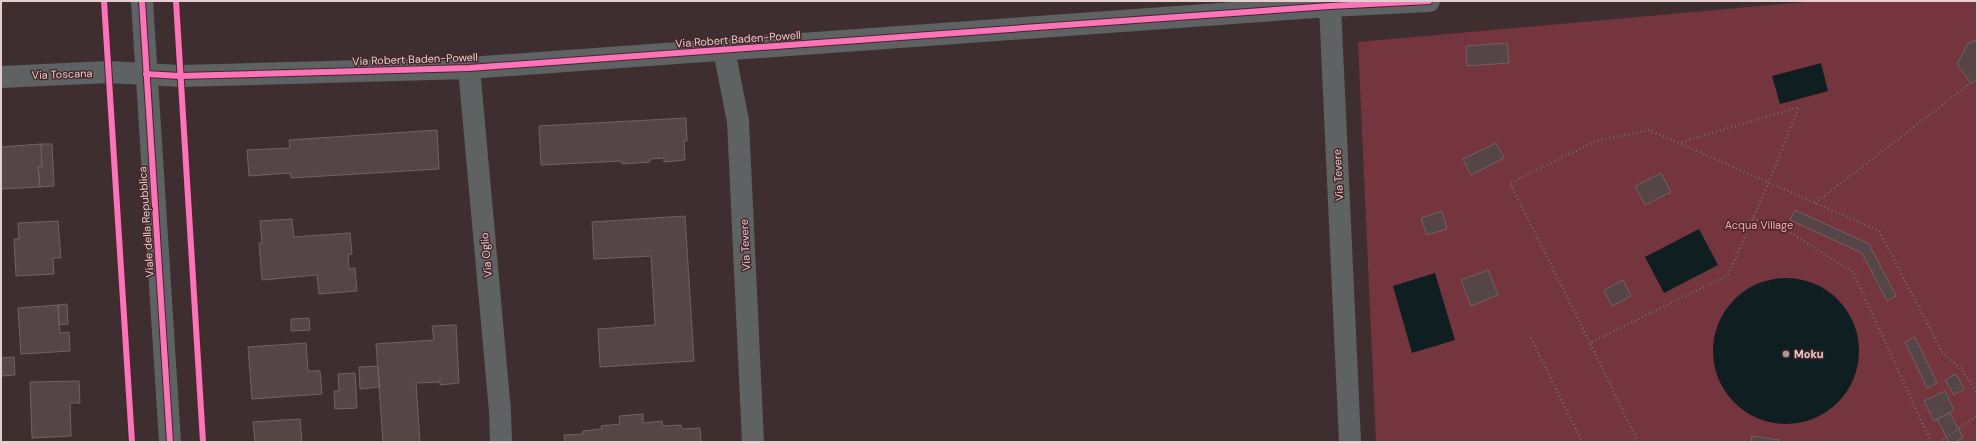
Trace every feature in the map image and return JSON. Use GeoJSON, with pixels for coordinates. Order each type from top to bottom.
{"type":"FeatureCollection","features":[{"type":"Feature","properties":{"kind":"street","name":"Viale della Repubblica"},"geometry":{"type":"LineString","coordinates":[[142,1],[170,442]]}},
{"type":"Feature","properties":{"kind":"street"},"geometry":{"type":"LineString","coordinates":[[1330,6],[1429,1]]}},
{"type":"Feature","properties":{"kind":"street","name":"Via Robert Baden-Powell"},"geometry":{"type":"LineString","coordinates":[[146,74],[180,76],[469,68],[1330,6]]}},
{"type":"Feature","properties":{"kind":"street","name":"Via Tevere"},"geometry":{"type":"LineString","coordinates":[[1330,6],[1350,442]]}},
{"type":"Feature","properties":{"kind":"street","name":"Via Tevere"},"geometry":{"type":"LineString","coordinates":[[724,50],[738,121],[753,442]]}},
{"type":"Feature","properties":{"kind":"street","name":"Via Oglio"},"geometry":{"type":"LineString","coordinates":[[469,68],[501,442]]}},
{"type":"Feature","properties":{"kind":"street","name":"Via Toscana"},"geometry":{"type":"LineString","coordinates":[[1,76],[109,72],[146,74]]}},
{"type":"Feature","properties":{"kind":"path"},"geometry":{"type":"LineString","coordinates":[[1815,204],[1971,83]]}},
{"type":"Feature","properties":{"kind":"path"},"geometry":{"type":"LineString","coordinates":[[1590,343],[1728,275],[1768,184],[1799,107],[1678,143]]}},
{"type":"Feature","properties":{"kind":"path"},"geometry":{"type":"LineString","coordinates":[[1638,442],[1510,183],[1596,141],[1650,130],[1768,184],[1879,231],[1942,352],[1961,369],[1977,392]]}},
{"type":"Feature","properties":{"kind":"path"},"geometry":{"type":"LineString","coordinates":[[1753,218],[1792,234],[1853,272],[1931,442]]}},
{"type":"Feature","properties":{"kind":"path"},"geometry":{"type":"LineString","coordinates":[[1531,338],[1582,442]]}},
{"type":"Feature","properties":{"kind":"path"},"geometry":{"type":"LineString","coordinates":[[1939,442],[1977,416]]}},
{"type":"Feature","properties":{"kind":"green space","name":"Acqua Village"},"geometry":{"type":"Polygon","coordinates":[[[1816,1],[1977,1],[1977,442],[1376,442],[1358,42],[1816,1]]]}},
{"type":"Feature","properties":{"kind":"shaded area"},"geometry":{"type":"Polygon","coordinates":[[[1821,63],[1828,91],[1780,104],[1772,76],[1821,63]]]}},
{"type":"Feature","properties":{"kind":"shaded area"},"geometry":{"type":"Polygon","coordinates":[[[1699,229],[1718,265],[1664,293],[1645,257],[1699,229]]]}},
{"type":"Feature","properties":{"kind":"shaded area"},"geometry":{"type":"Polygon","coordinates":[[[1435,273],[1455,340],[1412,353],[1393,286],[1435,273]]]}},
{"type":"Feature","properties":{"kind":"shaded area","name":"Moku"},"geometry":{"type":"Polygon","coordinates":[[[1786,278],[1814,284],[1832,295],[1842,305],[1853,323],[1859,351],[1853,379],[1842,397],[1832,407],[1814,418],[1786,424],[1758,418],[1740,407],[1730,397],[1719,379],[1713,351],[1719,323],[1730,305],[1740,295],[1758,284],[1786,278]]]}},
{"type":"Feature","properties":{"kind":"building"},"geometry":{"type":"Polygon","coordinates":[[[1977,40],[1977,80],[1971,83],[1957,64],[1968,43],[1977,40]]]}},
{"type":"Feature","properties":{"kind":"building"},"geometry":{"type":"Polygon","coordinates":[[[1507,43],[1509,63],[1467,66],[1466,46],[1507,43]]]}},
{"type":"Feature","properties":{"kind":"building"},"geometry":{"type":"Polygon","coordinates":[[[686,118],[687,141],[684,141],[685,160],[664,162],[664,158],[650,159],[650,162],[622,164],[622,161],[541,165],[539,126],[686,118]]]}},
{"type":"Feature","properties":{"kind":"building"},"geometry":{"type":"Polygon","coordinates":[[[437,130],[439,169],[291,178],[290,173],[249,176],[247,150],[290,148],[289,140],[437,130]]]}},
{"type":"Feature","properties":{"kind":"building"},"geometry":{"type":"Polygon","coordinates":[[[1496,143],[1504,158],[1471,175],[1463,159],[1496,143]]]}},
{"type":"Feature","properties":{"kind":"building"},"geometry":{"type":"Polygon","coordinates":[[[41,144],[42,166],[38,167],[40,187],[1,189],[1,147],[41,144]]]}},
{"type":"Feature","properties":{"kind":"building"},"geometry":{"type":"Polygon","coordinates":[[[41,144],[52,144],[54,186],[40,187],[38,167],[42,166],[41,144]]]}},
{"type":"Feature","properties":{"kind":"building"},"geometry":{"type":"Polygon","coordinates":[[[1661,173],[1671,192],[1645,205],[1635,186],[1661,173]]]}},
{"type":"Feature","properties":{"kind":"building"},"geometry":{"type":"Polygon","coordinates":[[[1795,210],[1869,244],[1896,296],[1887,301],[1862,253],[1790,220],[1795,210]]]}},
{"type":"Feature","properties":{"kind":"building"},"geometry":{"type":"Polygon","coordinates":[[[1442,211],[1447,229],[1427,235],[1421,218],[1442,211]]]}},
{"type":"Feature","properties":{"kind":"building"},"geometry":{"type":"Polygon","coordinates":[[[685,216],[694,361],[600,367],[598,329],[655,325],[651,256],[594,259],[592,222],[685,216]]]}},
{"type":"Feature","properties":{"kind":"building"},"geometry":{"type":"Polygon","coordinates":[[[292,219],[294,237],[350,233],[352,254],[348,255],[349,269],[355,268],[357,291],[319,294],[317,275],[262,280],[259,243],[262,243],[260,221],[292,219]]]}},
{"type":"Feature","properties":{"kind":"building"},"geometry":{"type":"Polygon","coordinates":[[[58,221],[61,258],[53,258],[54,274],[16,276],[14,239],[19,239],[18,223],[58,221]]]}},
{"type":"Feature","properties":{"kind":"building"},"geometry":{"type":"Polygon","coordinates":[[[1488,270],[1498,295],[1471,306],[1461,280],[1488,270]]]}},
{"type":"Feature","properties":{"kind":"building"},"geometry":{"type":"Polygon","coordinates":[[[1623,280],[1631,296],[1612,306],[1604,290],[1623,280]]]}},
{"type":"Feature","properties":{"kind":"building"},"geometry":{"type":"Polygon","coordinates":[[[67,304],[68,324],[59,325],[58,305],[67,304]]]}},
{"type":"Feature","properties":{"kind":"building"},"geometry":{"type":"Polygon","coordinates":[[[58,305],[60,333],[69,332],[70,351],[21,354],[18,308],[58,305]]]}},
{"type":"Feature","properties":{"kind":"building"},"geometry":{"type":"Polygon","coordinates":[[[309,318],[310,330],[291,331],[291,319],[309,318]]]}},
{"type":"Feature","properties":{"kind":"building"},"geometry":{"type":"Polygon","coordinates":[[[456,325],[459,383],[440,385],[440,382],[416,383],[420,442],[383,442],[376,344],[434,340],[432,326],[456,325]]]}},
{"type":"Feature","properties":{"kind":"building"},"geometry":{"type":"Polygon","coordinates":[[[1915,337],[1937,383],[1927,388],[1905,342],[1915,337]]]}},
{"type":"Feature","properties":{"kind":"building"},"geometry":{"type":"Polygon","coordinates":[[[306,343],[308,371],[320,371],[322,394],[252,399],[248,347],[306,343]]]}},
{"type":"Feature","properties":{"kind":"building"},"geometry":{"type":"Polygon","coordinates":[[[14,357],[15,375],[1,376],[1,358],[14,357]]]}},
{"type":"Feature","properties":{"kind":"building"},"geometry":{"type":"Polygon","coordinates":[[[378,366],[380,387],[360,389],[359,367],[378,366]]]}},
{"type":"Feature","properties":{"kind":"building"},"geometry":{"type":"Polygon","coordinates":[[[355,373],[357,408],[335,409],[334,391],[339,391],[338,374],[355,373]]]}},
{"type":"Feature","properties":{"kind":"building"},"geometry":{"type":"Polygon","coordinates":[[[1956,374],[1964,389],[1954,395],[1945,380],[1956,374]]]}},
{"type":"Feature","properties":{"kind":"building"},"geometry":{"type":"Polygon","coordinates":[[[79,381],[80,403],[70,403],[71,436],[32,438],[30,382],[79,381]]]}},
{"type":"Feature","properties":{"kind":"building"},"geometry":{"type":"Polygon","coordinates":[[[1945,391],[1954,410],[1934,421],[1924,401],[1945,391]]]}},
{"type":"Feature","properties":{"kind":"building"},"geometry":{"type":"Polygon","coordinates":[[[1950,413],[1963,438],[1955,442],[1949,442],[1937,419],[1950,413]]]}},
{"type":"Feature","properties":{"kind":"building"},"geometry":{"type":"Polygon","coordinates":[[[643,414],[643,423],[662,421],[663,426],[681,425],[682,429],[700,428],[701,442],[565,442],[564,435],[583,434],[583,431],[602,429],[601,426],[620,424],[619,416],[643,414]]]}},
{"type":"Feature","properties":{"kind":"building"},"geometry":{"type":"Polygon","coordinates":[[[300,419],[302,442],[255,442],[253,422],[300,419]]]}},
{"type":"Feature","properties":{"kind":"building"},"geometry":{"type":"Polygon","coordinates":[[[1752,436],[1779,440],[1778,442],[1751,442],[1752,436]]]}},
{"type":"Feature","properties":{"kind":"cycle path"},"geometry":{"type":"LineString","coordinates":[[104,1],[132,442]]}},
{"type":"Feature","properties":{"kind":"cycle path"},"geometry":{"type":"LineString","coordinates":[[142,1],[170,442]]}},
{"type":"Feature","properties":{"kind":"cycle path"},"geometry":{"type":"LineString","coordinates":[[176,1],[203,442]]}},
{"type":"Feature","properties":{"kind":"cycle path"},"geometry":{"type":"LineString","coordinates":[[146,74],[180,76],[469,68],[1330,6],[1429,1]]}},
{"type":"Feature","properties":{"kind":"place","name":"Moku"},"geometry":{"type":"Point","coordinates":[1786,354]}}]}
